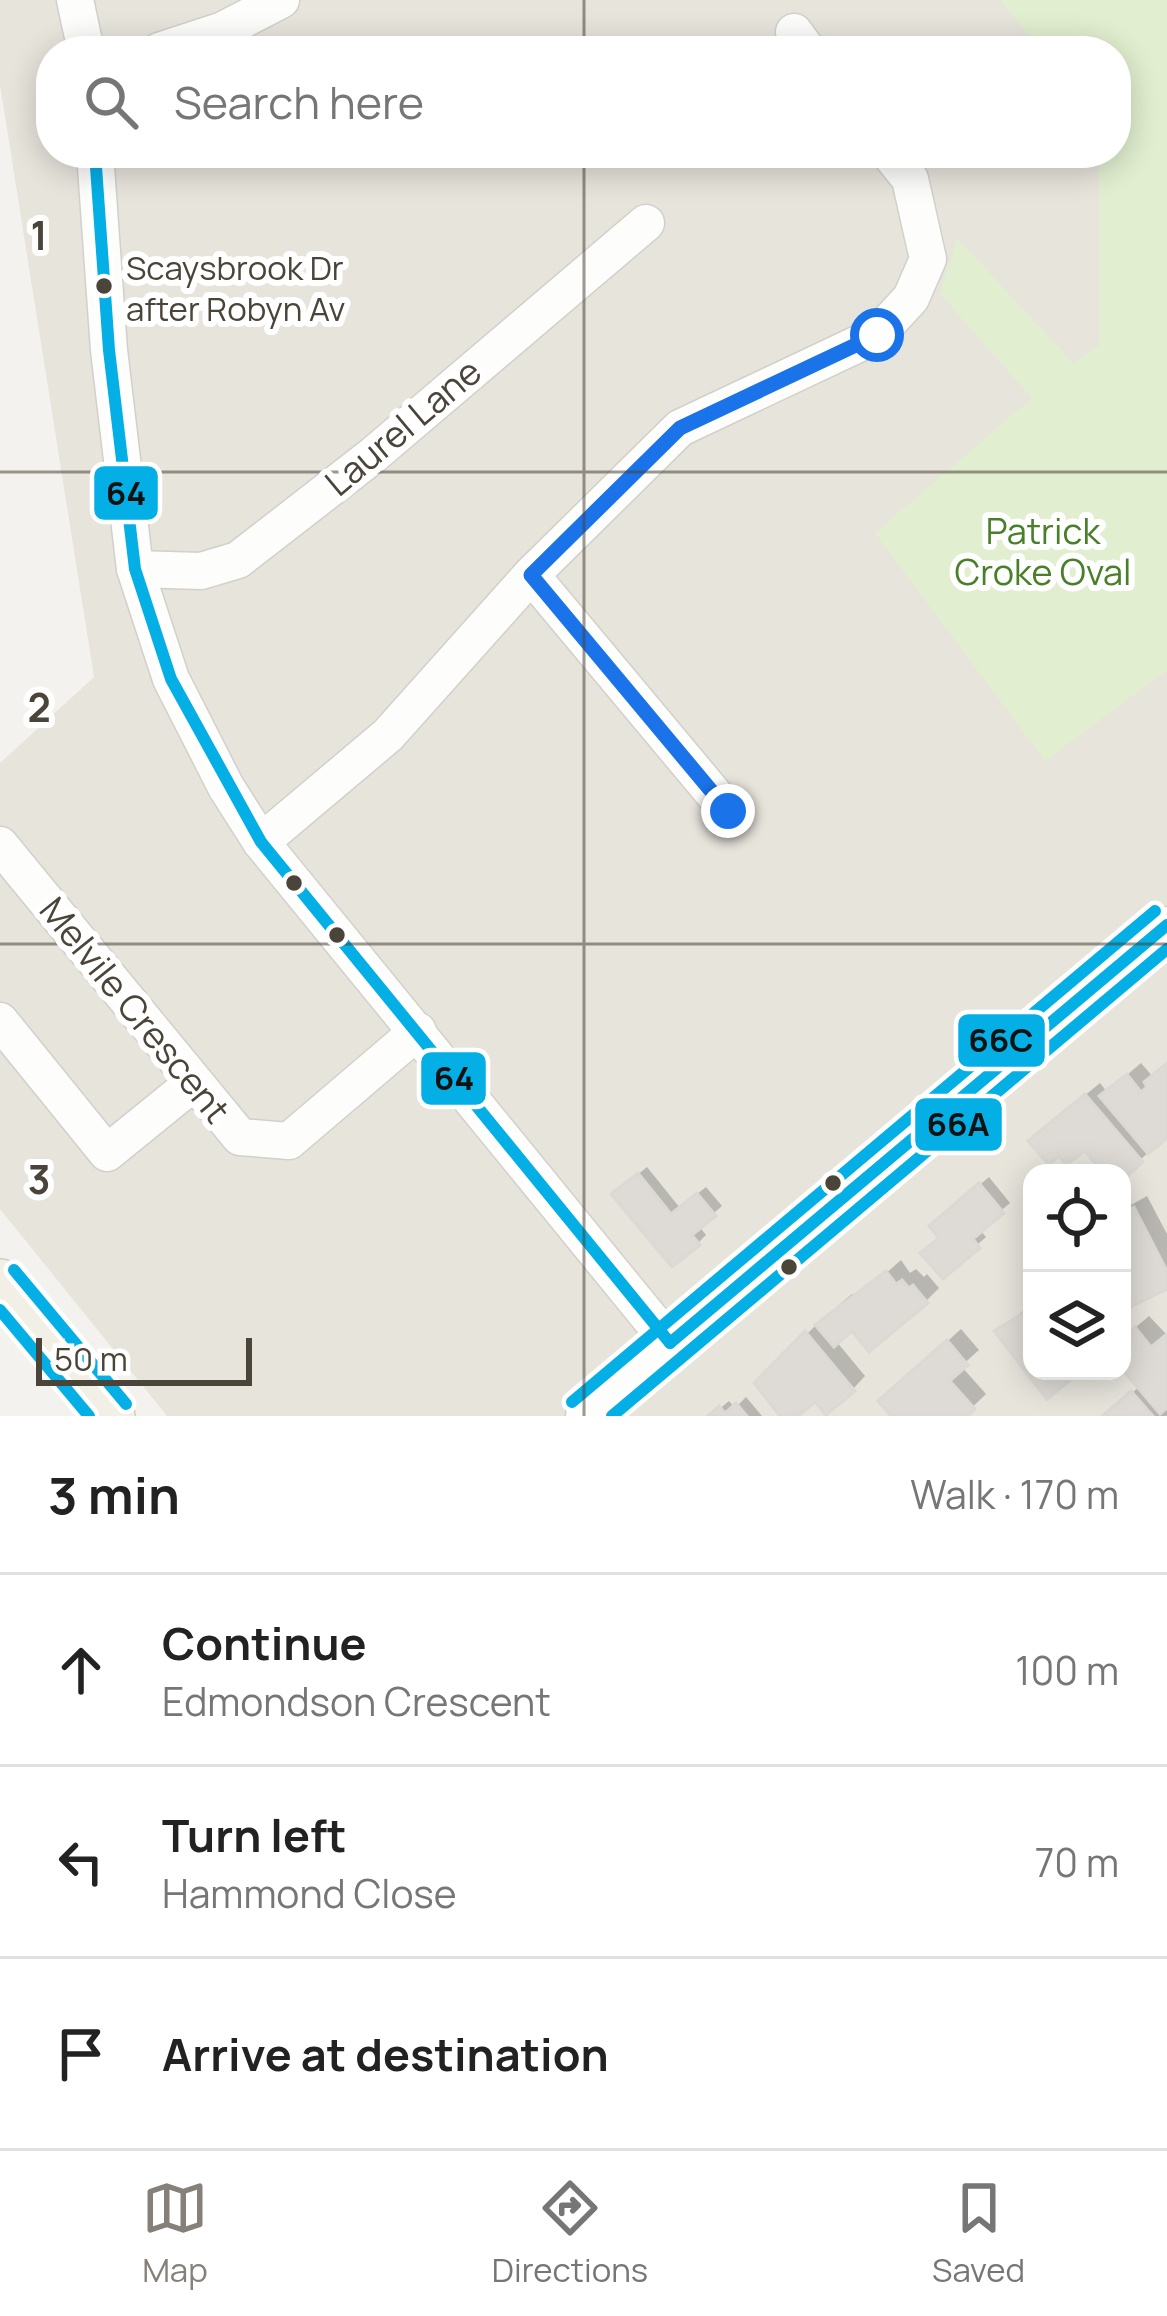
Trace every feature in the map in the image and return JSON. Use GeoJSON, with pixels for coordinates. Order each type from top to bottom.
{"type":"FeatureCollection","features":[{"type":"Feature","properties":{"kind":"main road"},"geometry":{"type":"LineString","coordinates":[[0,1282],[112,1416]]}},
{"type":"Feature","properties":{"kind":"street"},"geometry":{"type":"LineString","coordinates":[[75,0],[83,36]]}},
{"type":"Feature","properties":{"kind":"street"},"geometry":{"type":"LineString","coordinates":[[205,36],[281,0]]}},
{"type":"Feature","properties":{"kind":"street"},"geometry":{"type":"LineString","coordinates":[[95,168],[109,350],[135,569],[171,679],[226,787],[262,842],[670,1343]]}},
{"type":"Feature","properties":{"kind":"street"},"geometry":{"type":"LineString","coordinates":[[262,842],[388,735],[531,575],[680,428],[877,335],[911,298],[928,259],[910,179],[901,168]]}},
{"type":"Feature","properties":{"kind":"street","name":"Laurel Lane"},"geometry":{"type":"LineString","coordinates":[[135,569],[201,571],[238,560],[372,456],[646,224]]}},
{"type":"Feature","properties":{"kind":"street"},"geometry":{"type":"LineString","coordinates":[[531,575],[728,811]]}},
{"type":"Feature","properties":{"kind":"street","name":"Melvile Crescent"},"geometry":{"type":"LineString","coordinates":[[0,844],[240,1137],[289,1141],[418,1031]]}},
{"type":"Feature","properties":{"kind":"street"},"geometry":{"type":"LineString","coordinates":[[584,1416],[1167,925]]}},
{"type":"Feature","properties":{"kind":"street"},"geometry":{"type":"LineString","coordinates":[[0,1021],[107,1153],[192,1084]]}},
{"type":"Feature","properties":{"kind":"shaded area"},"geometry":{"type":"Polygon","coordinates":[[[0,0],[1167,0],[1167,1416],[167,1416],[0,1209],[0,763],[94,677],[0,85],[0,0]]]}},
{"type":"Feature","properties":{"kind":"green space","name":"Patrick Croke Oval"},"geometry":{"type":"Polygon","coordinates":[[[1000,0],[1167,0],[1167,670],[1045,761],[875,533],[1032,398],[940,294],[957,238],[1073,363],[1099,346],[1099,168],[1131,168],[1131,36],[1030,36],[1000,0]]]}},
{"type":"Feature","properties":{"kind":"building"},"geometry":{"type":"Polygon","coordinates":[[[1167,1063],[1167,1138],[1148,1154],[1099,1096],[1127,1074],[1141,1092],[1147,1087],[1144,1082],[1167,1063]]]}},
{"type":"Feature","properties":{"kind":"building"},"geometry":{"type":"Polygon","coordinates":[[[1085,1094],[1143,1162],[1131,1172],[1131,1164],[1096,1164],[1085,1151],[1067,1164],[1059,1156],[1048,1164],[1028,1141],[1085,1094]]]}},
{"type":"Feature","properties":{"kind":"building"},"geometry":{"type":"Polygon","coordinates":[[[638,1173],[671,1214],[697,1193],[716,1216],[692,1235],[700,1245],[672,1267],[611,1194],[638,1173]]]}},
{"type":"Feature","properties":{"kind":"building"},"geometry":{"type":"Polygon","coordinates":[[[979,1183],[1004,1213],[973,1239],[980,1248],[943,1279],[920,1253],[939,1238],[929,1226],[979,1183]]]}},
{"type":"Feature","properties":{"kind":"building"},"geometry":{"type":"Polygon","coordinates":[[[1131,1208],[1167,1271],[1167,1289],[1131,1307],[1131,1272],[1131,1208]]]}},
{"type":"Feature","properties":{"kind":"building"},"geometry":{"type":"Polygon","coordinates":[[[886,1271],[896,1284],[902,1280],[909,1288],[913,1285],[928,1303],[869,1352],[852,1331],[834,1347],[815,1325],[886,1271]]]}},
{"type":"Feature","properties":{"kind":"building"},"geometry":{"type":"Polygon","coordinates":[[[1023,1313],[1023,1368],[994,1331],[1023,1313]]]}},
{"type":"Feature","properties":{"kind":"building"},"geometry":{"type":"Polygon","coordinates":[[[1135,1327],[1151,1347],[1167,1334],[1167,1408],[1160,1414],[1131,1380],[1131,1330],[1135,1327]]]}},
{"type":"Feature","properties":{"kind":"building"},"geometry":{"type":"Polygon","coordinates":[[[805,1331],[855,1391],[826,1415],[815,1402],[798,1416],[780,1416],[754,1383],[805,1331]]]}},
{"type":"Feature","properties":{"kind":"building"},"geometry":{"type":"Polygon","coordinates":[[[947,1340],[968,1365],[950,1381],[975,1409],[968,1416],[891,1416],[878,1401],[947,1340]]]}},
{"type":"Feature","properties":{"kind":"building"},"geometry":{"type":"Polygon","coordinates":[[[1032,1380],[1070,1380],[1047,1399],[1032,1380]]]}},
{"type":"Feature","properties":{"kind":"building"},"geometry":{"type":"Polygon","coordinates":[[[1131,1391],[1153,1416],[1102,1416],[1131,1391]]]}},
{"type":"Feature","properties":{"kind":"building"},"geometry":{"type":"Polygon","coordinates":[[[736,1403],[747,1416],[708,1416],[719,1406],[725,1413],[736,1403]]]}},
{"type":"Feature","properties":{"kind":"transit line","name":"64"},"geometry":{"type":"LineString","coordinates":[[96,168],[109,350],[135,569],[171,679],[261,842],[670,1343]]}},
{"type":"Feature","properties":{"kind":"transit line","name":"66C"},"geometry":{"type":"LineString","coordinates":[[572,1402],[1155,911]]}},
{"type":"Feature","properties":{"kind":"transit line","name":"64"},"geometry":{"type":"LineString","coordinates":[[670,1343],[1167,925]]}},
{"type":"Feature","properties":{"kind":"transit line","name":"66A"},"geometry":{"type":"LineString","coordinates":[[612,1416],[1167,949]]}},
{"type":"Feature","properties":{"kind":"transit line","name":"66C"},"geometry":{"type":"LineString","coordinates":[[14,1270],[126,1404]]}},
{"type":"Feature","properties":{"kind":"transit line","name":"66A"},"geometry":{"type":"LineString","coordinates":[[0,1310],[89,1416]]}},
{"type":"Feature","properties":{"kind":"place","name":"Scaysbrook Dr after Robyn Av"},"geometry":{"type":"Point","coordinates":[104,286]}},
{"type":"Feature","properties":{"kind":"route"},"geometry":{"type":"LineString","coordinates":[[728,811],[531,575],[680,428],[877,335]]}}]}
